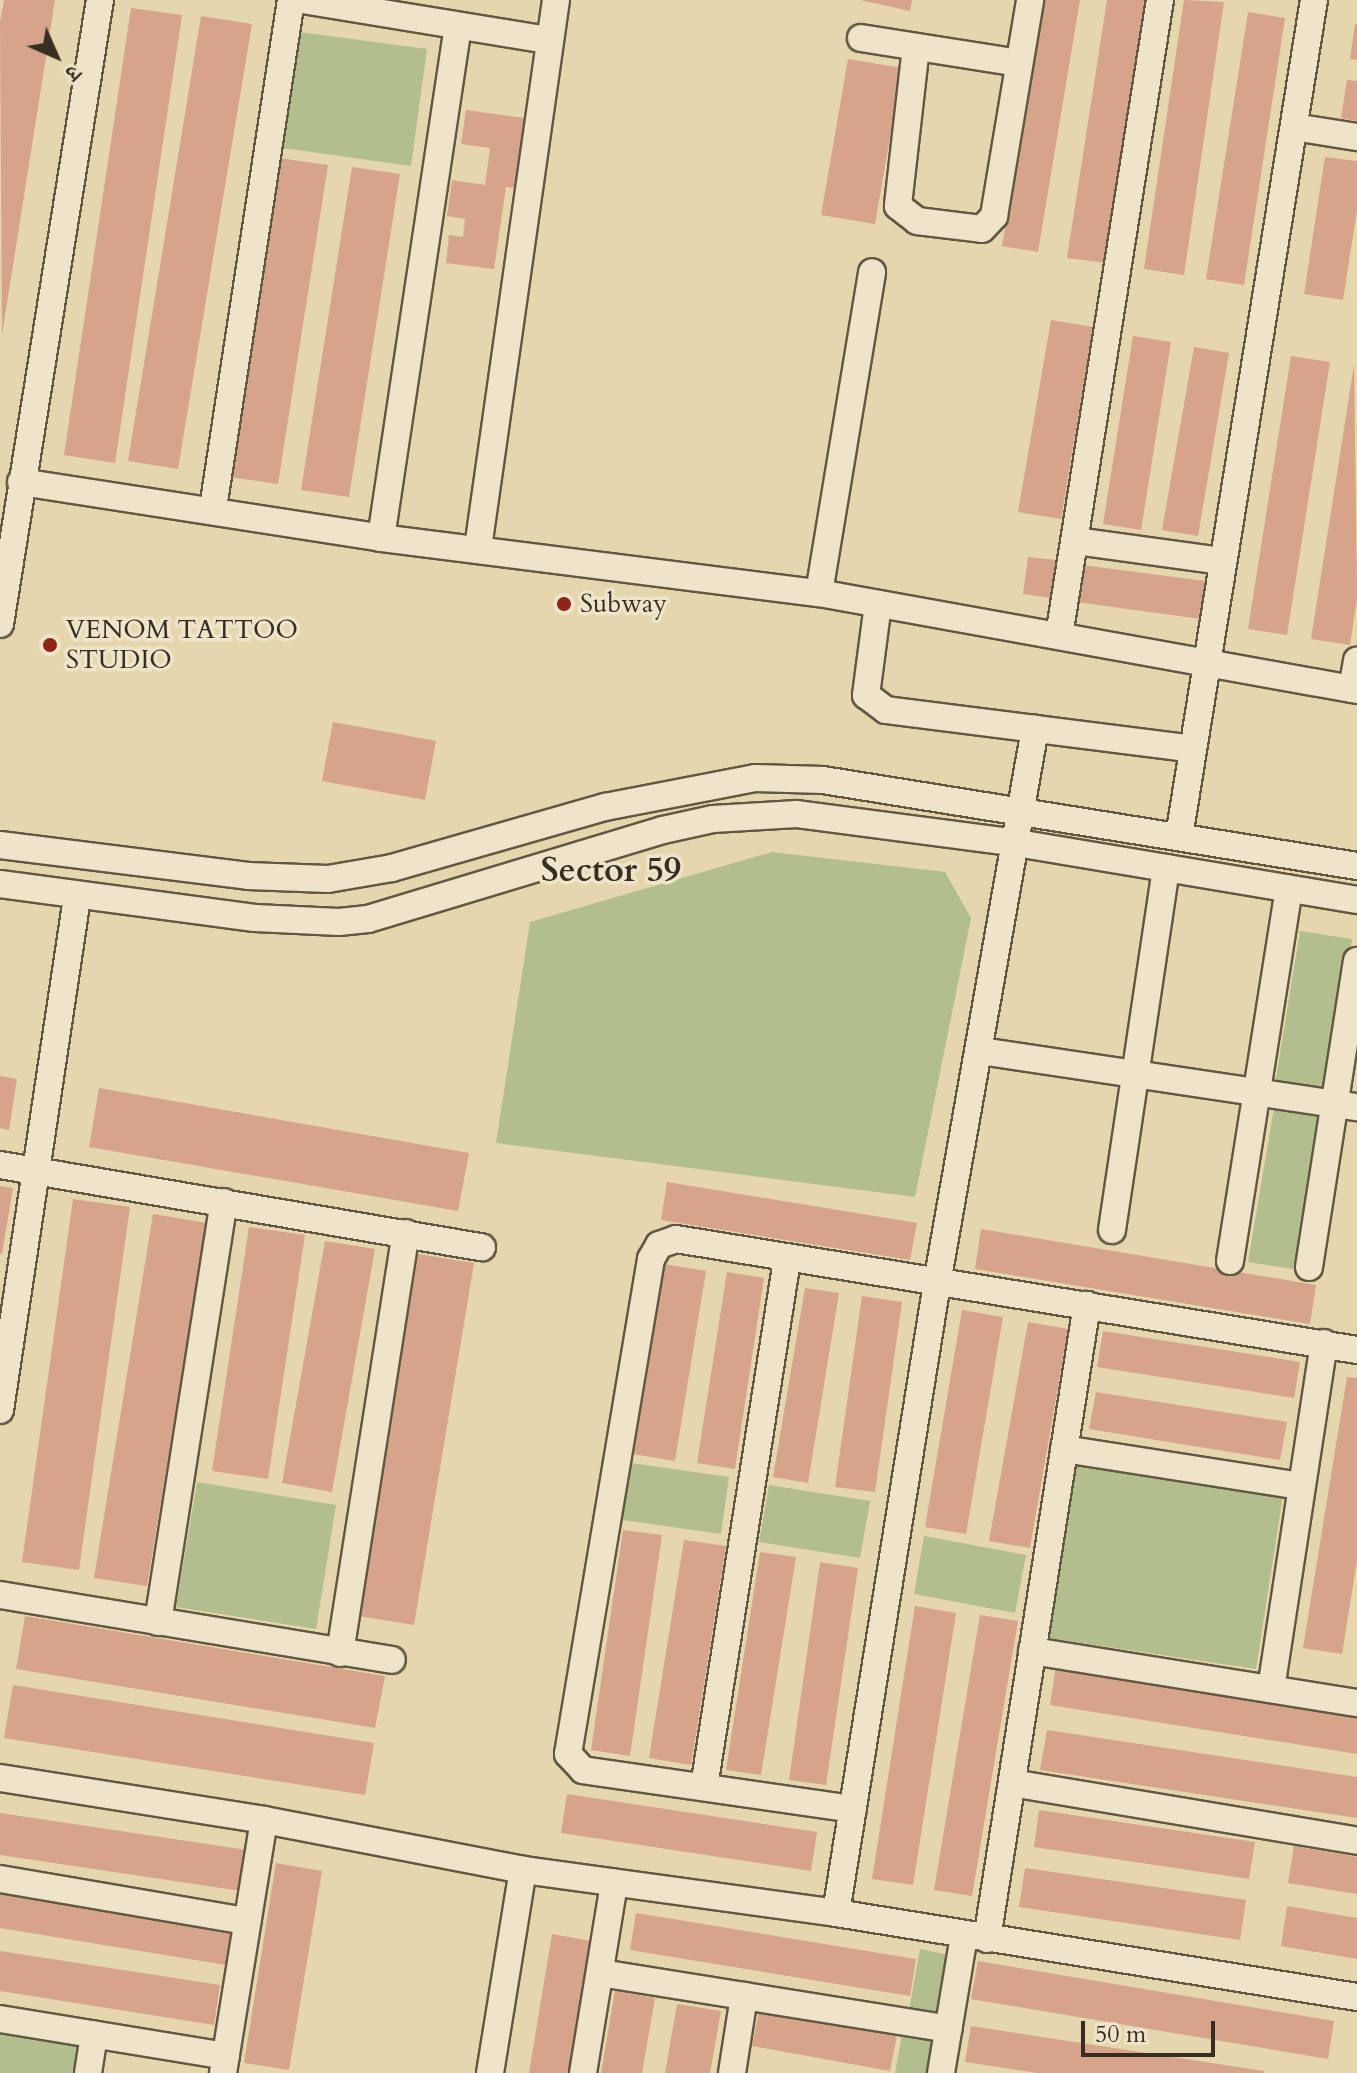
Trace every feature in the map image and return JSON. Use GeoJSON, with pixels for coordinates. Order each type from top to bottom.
{"type":"FeatureCollection","features":[{"type":"Feature","properties":{"kind":"street"},"geometry":{"type":"LineString","coordinates":[[0,624],[100,0]]}},
{"type":"Feature","properties":{"kind":"street"},"geometry":{"type":"LineString","coordinates":[[213,508],[291,0]]}},
{"type":"Feature","properties":{"kind":"street"},"geometry":{"type":"LineString","coordinates":[[303,0],[548,40]]}},
{"type":"Feature","properties":{"kind":"street"},"geometry":{"type":"LineString","coordinates":[[478,548],[556,0]]}},
{"type":"Feature","properties":{"kind":"street"},"geometry":{"type":"LineString","coordinates":[[916,47],[898,206],[917,221],[973,230],[989,225],[994,216],[1030,0]]}},
{"type":"Feature","properties":{"kind":"street"},"geometry":{"type":"LineString","coordinates":[[1059,636],[1160,0]]}},
{"type":"Feature","properties":{"kind":"street"},"geometry":{"type":"LineString","coordinates":[[1179,837],[1221,561],[1314,0]]}},
{"type":"Feature","properties":{"kind":"street"},"geometry":{"type":"LineString","coordinates":[[381,538],[458,26]]}},
{"type":"Feature","properties":{"kind":"street"},"geometry":{"type":"LineString","coordinates":[[861,38],[1018,63]]}},
{"type":"Feature","properties":{"kind":"street"},"geometry":{"type":"LineString","coordinates":[[1294,127],[1357,137]]}},
{"type":"Feature","properties":{"kind":"street"},"geometry":{"type":"LineString","coordinates":[[819,593],[872,272]]}},
{"type":"Feature","properties":{"kind":"street"},"geometry":{"type":"LineString","coordinates":[[21,482],[213,508],[381,538],[819,593],[1354,689],[1357,660]]}},
{"type":"Feature","properties":{"kind":"street"},"geometry":{"type":"LineString","coordinates":[[1075,541],[1221,561]]}},
{"type":"Feature","properties":{"kind":"street"},"geometry":{"type":"LineString","coordinates":[[878,604],[866,695],[886,710],[1193,749]]}},
{"type":"Feature","properties":{"kind":"street"},"geometry":{"type":"LineString","coordinates":[[836,1913],[937,1283],[981,1051],[1035,729]]}},
{"type":"Feature","properties":{"kind":"street"},"geometry":{"type":"LineString","coordinates":[[0,845],[248,876],[328,879],[392,868],[605,807],[755,778],[823,780],[1357,866]]}},
{"type":"Feature","properties":{"kind":"street"},"geometry":{"type":"LineString","coordinates":[[0,884],[77,898],[309,923],[368,919],[589,848],[713,819],[797,814],[1017,843],[1357,900]]}},
{"type":"Feature","properties":{"kind":"street"},"geometry":{"type":"LineString","coordinates":[[1112,1230],[1138,1074],[1166,868]]}},
{"type":"Feature","properties":{"kind":"street"},"geometry":{"type":"LineString","coordinates":[[1230,1261],[1289,889]]}},
{"type":"Feature","properties":{"kind":"street"},"geometry":{"type":"LineString","coordinates":[[0,1410],[77,898]]}},
{"type":"Feature","properties":{"kind":"street"},"geometry":{"type":"LineString","coordinates":[[1309,1267],[1348,1105],[1357,961]]}},
{"type":"Feature","properties":{"kind":"street"},"geometry":{"type":"LineString","coordinates":[[981,1051],[1348,1105]]}},
{"type":"Feature","properties":{"kind":"street"},"geometry":{"type":"LineString","coordinates":[[0,1165],[482,1247]]}},
{"type":"Feature","properties":{"kind":"street"},"geometry":{"type":"LineString","coordinates":[[158,1622],[224,1202]]}},
{"type":"Feature","properties":{"kind":"street"},"geometry":{"type":"LineString","coordinates":[[340,1653],[406,1233]]}},
{"type":"Feature","properties":{"kind":"street"},"geometry":{"type":"LineString","coordinates":[[853,1809],[583,1770],[568,1754],[651,1259],[659,1245],[676,1239],[787,1260],[1357,1350]]}},
{"type":"Feature","properties":{"kind":"street"},"geometry":{"type":"LineString","coordinates":[[704,1787],[787,1260]]}},
{"type":"Feature","properties":{"kind":"street"},"geometry":{"type":"LineString","coordinates":[[941,2073],[949,2029],[976,1938],[1012,1783],[1087,1305]]}},
{"type":"Feature","properties":{"kind":"street"},"geometry":{"type":"LineString","coordinates":[[1271,1689],[1324,1343]]}},
{"type":"Feature","properties":{"kind":"street"},"geometry":{"type":"LineString","coordinates":[[1064,1449],[1301,1486]]}},
{"type":"Feature","properties":{"kind":"street"},"geometry":{"type":"LineString","coordinates":[[0,1595],[392,1660]]}},
{"type":"Feature","properties":{"kind":"street"},"geometry":{"type":"LineString","coordinates":[[1032,1651],[1357,1703]]}},
{"type":"Feature","properties":{"kind":"street"},"geometry":{"type":"LineString","coordinates":[[0,1778],[264,1820],[523,1870],[836,1913],[1357,1997]]}},
{"type":"Feature","properties":{"kind":"street"},"geometry":{"type":"LineString","coordinates":[[1012,1783],[1357,1841]]}},
{"type":"Feature","properties":{"kind":"street"},"geometry":{"type":"LineString","coordinates":[[0,2019],[94,2034],[225,2064],[264,1820]]}},
{"type":"Feature","properties":{"kind":"street"},"geometry":{"type":"LineString","coordinates":[[490,2073],[523,1870]]}},
{"type":"Feature","properties":{"kind":"street"},"geometry":{"type":"LineString","coordinates":[[0,1879],[247,1921]]}},
{"type":"Feature","properties":{"kind":"street"},"geometry":{"type":"LineString","coordinates":[[583,2073],[614,1883]]}},
{"type":"Feature","properties":{"kind":"street"},"geometry":{"type":"LineString","coordinates":[[600,1973],[949,2029]]}},
{"type":"Feature","properties":{"kind":"street"},"geometry":{"type":"LineString","coordinates":[[732,2073],[744,1996]]}},
{"type":"Feature","properties":{"kind":"street"},"geometry":{"type":"LineString","coordinates":[[88,2073],[94,2034]]}},
{"type":"Feature","properties":{"kind":"green space"},"geometry":{"type":"Polygon","coordinates":[[[292,31],[427,49],[411,166],[276,147],[292,31]]]}},
{"type":"Feature","properties":{"kind":"green space"},"geometry":{"type":"Polygon","coordinates":[[[772,852],[945,872],[971,918],[915,1197],[496,1143],[530,922],[772,852]]]}},
{"type":"Feature","properties":{"kind":"green space"},"geometry":{"type":"Polygon","coordinates":[[[1300,931],[1352,939],[1326,1092],[1275,1084],[1300,931]]]}},
{"type":"Feature","properties":{"kind":"green space"},"geometry":{"type":"Polygon","coordinates":[[[1274,1108],[1325,1116],[1300,1270],[1248,1262],[1274,1108]]]}},
{"type":"Feature","properties":{"kind":"green space"},"geometry":{"type":"Polygon","coordinates":[[[624,1462],[729,1477],[721,1534],[616,1519],[624,1462]]]}},
{"type":"Feature","properties":{"kind":"green space"},"geometry":{"type":"Polygon","coordinates":[[[1075,1464],[1283,1495],[1256,1669],[1048,1638],[1075,1464]]]}},
{"type":"Feature","properties":{"kind":"green space"},"geometry":{"type":"Polygon","coordinates":[[[197,1482],[336,1505],[316,1629],[176,1607],[197,1482]]]}},
{"type":"Feature","properties":{"kind":"green space"},"geometry":{"type":"Polygon","coordinates":[[[769,1485],[870,1501],[860,1558],[759,1542],[769,1485]]]}},
{"type":"Feature","properties":{"kind":"green space"},"geometry":{"type":"Polygon","coordinates":[[[924,1536],[1026,1555],[1015,1613],[914,1594],[924,1536]]]}},
{"type":"Feature","properties":{"kind":"green space"},"geometry":{"type":"Polygon","coordinates":[[[920,1949],[949,1955],[938,2015],[909,2010],[920,1949]]]}},
{"type":"Feature","properties":{"kind":"green space"},"geometry":{"type":"Polygon","coordinates":[[[903,2029],[936,2035],[929,2073],[895,2073],[903,2029]]]}},
{"type":"Feature","properties":{"kind":"green space"},"geometry":{"type":"Polygon","coordinates":[[[0,2034],[78,2046],[74,2073],[0,2073],[0,2034]]]}},
{"type":"Feature","properties":{"kind":"building"},"geometry":{"type":"Polygon","coordinates":[[[4,0],[55,0],[2,335],[0,22],[4,0]]]}},
{"type":"Feature","properties":{"kind":"building"},"geometry":{"type":"Polygon","coordinates":[[[860,0],[912,0],[910,11],[860,0]]]}},
{"type":"Feature","properties":{"kind":"building"},"geometry":{"type":"Polygon","coordinates":[[[1044,0],[1080,0],[1038,252],[1002,246],[1044,0]]]}},
{"type":"Feature","properties":{"kind":"building"},"geometry":{"type":"Polygon","coordinates":[[[1107,0],[1147,0],[1107,263],[1067,258],[1107,0]]]}},
{"type":"Feature","properties":{"kind":"building"},"geometry":{"type":"Polygon","coordinates":[[[1184,0],[1224,2],[1184,275],[1144,269],[1184,0]]]}},
{"type":"Feature","properties":{"kind":"building"},"geometry":{"type":"Polygon","coordinates":[[[131,8],[182,15],[115,463],[64,455],[131,8]]]}},
{"type":"Feature","properties":{"kind":"building"},"geometry":{"type":"Polygon","coordinates":[[[1248,12],[1285,18],[1244,285],[1206,279],[1248,12]]]}},
{"type":"Feature","properties":{"kind":"building"},"geometry":{"type":"Polygon","coordinates":[[[201,16],[252,24],[178,469],[128,461],[201,16]]]}},
{"type":"Feature","properties":{"kind":"building"},"geometry":{"type":"Polygon","coordinates":[[[1357,24],[1357,60],[1350,59],[1357,24]]]}},
{"type":"Feature","properties":{"kind":"building"},"geometry":{"type":"Polygon","coordinates":[[[848,59],[902,68],[875,224],[821,215],[848,59]]]}},
{"type":"Feature","properties":{"kind":"building"},"geometry":{"type":"Polygon","coordinates":[[[1347,80],[1357,81],[1357,121],[1341,118],[1347,80]]]}},
{"type":"Feature","properties":{"kind":"building"},"geometry":{"type":"Polygon","coordinates":[[[466,110],[525,118],[515,188],[506,187],[494,269],[446,263],[449,235],[463,237],[465,219],[447,216],[452,180],[485,185],[490,148],[461,144],[466,110]]]}},
{"type":"Feature","properties":{"kind":"building"},"geometry":{"type":"Polygon","coordinates":[[[1325,157],[1357,161],[1357,210],[1343,300],[1304,294],[1325,157]]]}},
{"type":"Feature","properties":{"kind":"building"},"geometry":{"type":"Polygon","coordinates":[[[279,158],[328,165],[278,484],[229,477],[279,158]]]}},
{"type":"Feature","properties":{"kind":"building"},"geometry":{"type":"Polygon","coordinates":[[[352,167],[400,174],[349,497],[301,490],[352,167]]]}},
{"type":"Feature","properties":{"kind":"building"},"geometry":{"type":"Polygon","coordinates":[[[1051,320],[1093,327],[1061,519],[1018,512],[1051,320]]]}},
{"type":"Feature","properties":{"kind":"building"},"geometry":{"type":"Polygon","coordinates":[[[1133,336],[1171,342],[1141,530],[1103,524],[1133,336]]]}},
{"type":"Feature","properties":{"kind":"building"},"geometry":{"type":"Polygon","coordinates":[[[1194,347],[1229,353],[1198,536],[1162,530],[1194,347]]]}},
{"type":"Feature","properties":{"kind":"building"},"geometry":{"type":"Polygon","coordinates":[[[1291,356],[1330,362],[1287,635],[1248,629],[1291,356]]]}},
{"type":"Feature","properties":{"kind":"building"},"geometry":{"type":"Polygon","coordinates":[[[1354,365],[1357,598],[1350,645],[1311,639],[1354,365]]]}},
{"type":"Feature","properties":{"kind":"building"},"geometry":{"type":"Polygon","coordinates":[[[1028,557],[1056,560],[1051,598],[1023,594],[1028,557]]]}},
{"type":"Feature","properties":{"kind":"building"},"geometry":{"type":"Polygon","coordinates":[[[1074,564],[1213,582],[1208,620],[1069,601],[1074,564]]]}},
{"type":"Feature","properties":{"kind":"building"},"geometry":{"type":"Polygon","coordinates":[[[333,722],[436,741],[425,800],[322,781],[333,722]]]}},
{"type":"Feature","properties":{"kind":"building"},"geometry":{"type":"Polygon","coordinates":[[[0,1076],[17,1079],[9,1130],[0,1128],[0,1076]]]}},
{"type":"Feature","properties":{"kind":"building"},"geometry":{"type":"Polygon","coordinates":[[[99,1088],[469,1153],[458,1211],[89,1147],[99,1088]]]}},
{"type":"Feature","properties":{"kind":"building"},"geometry":{"type":"Polygon","coordinates":[[[667,1182],[917,1223],[910,1260],[661,1220],[667,1182]]]}},
{"type":"Feature","properties":{"kind":"building"},"geometry":{"type":"Polygon","coordinates":[[[0,1186],[13,1188],[2,1254],[0,1254],[0,1186]]]}},
{"type":"Feature","properties":{"kind":"building"},"geometry":{"type":"Polygon","coordinates":[[[73,1199],[130,1207],[79,1570],[22,1562],[73,1199]]]}},
{"type":"Feature","properties":{"kind":"building"},"geometry":{"type":"Polygon","coordinates":[[[153,1214],[207,1223],[147,1586],[94,1578],[153,1214]]]}},
{"type":"Feature","properties":{"kind":"building"},"geometry":{"type":"Polygon","coordinates":[[[249,1227],[305,1235],[268,1479],[212,1471],[249,1227]]]}},
{"type":"Feature","properties":{"kind":"building"},"geometry":{"type":"Polygon","coordinates":[[[981,1229],[1316,1285],[1310,1324],[975,1269],[981,1229]]]}},
{"type":"Feature","properties":{"kind":"building"},"geometry":{"type":"Polygon","coordinates":[[[325,1241],[375,1249],[332,1492],[282,1483],[325,1241]]]}},
{"type":"Feature","properties":{"kind":"building"},"geometry":{"type":"Polygon","coordinates":[[[418,1254],[474,1263],[414,1625],[358,1616],[418,1254]]]}},
{"type":"Feature","properties":{"kind":"building"},"geometry":{"type":"Polygon","coordinates":[[[664,1264],[706,1271],[675,1461],[633,1454],[664,1264]]]}},
{"type":"Feature","properties":{"kind":"building"},"geometry":{"type":"Polygon","coordinates":[[[727,1272],[764,1278],[735,1469],[697,1463],[727,1272]]]}},
{"type":"Feature","properties":{"kind":"building"},"geometry":{"type":"Polygon","coordinates":[[[805,1288],[839,1293],[808,1483],[773,1477],[805,1288]]]}},
{"type":"Feature","properties":{"kind":"building"},"geometry":{"type":"Polygon","coordinates":[[[862,1296],[902,1302],[875,1492],[835,1487],[862,1296]]]}},
{"type":"Feature","properties":{"kind":"building"},"geometry":{"type":"Polygon","coordinates":[[[962,1310],[1003,1317],[966,1534],[925,1527],[962,1310]]]}},
{"type":"Feature","properties":{"kind":"building"},"geometry":{"type":"Polygon","coordinates":[[[1028,1322],[1068,1329],[1030,1548],[989,1541],[1028,1322]]]}},
{"type":"Feature","properties":{"kind":"building"},"geometry":{"type":"Polygon","coordinates":[[[1103,1331],[1300,1362],[1294,1398],[1097,1367],[1103,1331]]]}},
{"type":"Feature","properties":{"kind":"building"},"geometry":{"type":"Polygon","coordinates":[[[1347,1377],[1357,1378],[1357,1560],[1342,1654],[1303,1648],[1347,1377]]]}},
{"type":"Feature","properties":{"kind":"building"},"geometry":{"type":"Polygon","coordinates":[[[1096,1392],[1287,1422],[1280,1460],[1089,1429],[1096,1392]]]}},
{"type":"Feature","properties":{"kind":"building"},"geometry":{"type":"Polygon","coordinates":[[[623,1530],[662,1535],[630,1756],[591,1750],[623,1530]]]}},
{"type":"Feature","properties":{"kind":"building"},"geometry":{"type":"Polygon","coordinates":[[[684,1540],[726,1546],[691,1765],[649,1758],[684,1540]]]}},
{"type":"Feature","properties":{"kind":"building"},"geometry":{"type":"Polygon","coordinates":[[[760,1552],[796,1557],[761,1775],[726,1770],[760,1552]]]}},
{"type":"Feature","properties":{"kind":"building"},"geometry":{"type":"Polygon","coordinates":[[[820,1562],[858,1568],[826,1785],[789,1780],[820,1562]]]}},
{"type":"Feature","properties":{"kind":"building"},"geometry":{"type":"Polygon","coordinates":[[[915,1606],[956,1613],[913,1885],[872,1879],[915,1606]]]}},
{"type":"Feature","properties":{"kind":"building"},"geometry":{"type":"Polygon","coordinates":[[[980,1615],[1018,1621],[972,1896],[934,1890],[980,1615]]]}},
{"type":"Feature","properties":{"kind":"building"},"geometry":{"type":"Polygon","coordinates":[[[25,1616],[385,1676],[375,1728],[16,1669],[25,1616]]]}},
{"type":"Feature","properties":{"kind":"building"},"geometry":{"type":"Polygon","coordinates":[[[1056,1666],[1357,1714],[1357,1754],[1050,1705],[1056,1666]]]}},
{"type":"Feature","properties":{"kind":"building"},"geometry":{"type":"Polygon","coordinates":[[[13,1685],[374,1743],[365,1795],[4,1738],[13,1685]]]}},
{"type":"Feature","properties":{"kind":"building"},"geometry":{"type":"Polygon","coordinates":[[[1047,1730],[1357,1777],[1357,1818],[1040,1770],[1047,1730]]]}},
{"type":"Feature","properties":{"kind":"building"},"geometry":{"type":"Polygon","coordinates":[[[567,1794],[817,1832],[811,1871],[561,1833],[567,1794]]]}},
{"type":"Feature","properties":{"kind":"building"},"geometry":{"type":"Polygon","coordinates":[[[1039,1810],[1255,1842],[1249,1879],[1034,1847],[1039,1810]]]}},
{"type":"Feature","properties":{"kind":"building"},"geometry":{"type":"Polygon","coordinates":[[[0,1813],[247,1850],[241,1891],[0,1855],[0,1813]]]}},
{"type":"Feature","properties":{"kind":"building"},"geometry":{"type":"Polygon","coordinates":[[[1294,1846],[1357,1857],[1357,1894],[1288,1883],[1294,1846]]]}},
{"type":"Feature","properties":{"kind":"building"},"geometry":{"type":"Polygon","coordinates":[[[276,1863],[322,1871],[289,2070],[244,2063],[276,1863]]]}},
{"type":"Feature","properties":{"kind":"building"},"geometry":{"type":"Polygon","coordinates":[[[1025,1868],[1246,1900],[1240,1940],[1019,1907],[1025,1868]]]}},
{"type":"Feature","properties":{"kind":"building"},"geometry":{"type":"Polygon","coordinates":[[[0,1892],[232,1930],[226,1965],[0,1928],[0,1892]]]}},
{"type":"Feature","properties":{"kind":"building"},"geometry":{"type":"Polygon","coordinates":[[[1287,1906],[1357,1918],[1357,1959],[1281,1946],[1287,1906]]]}},
{"type":"Feature","properties":{"kind":"building"},"geometry":{"type":"Polygon","coordinates":[[[636,1913],[916,1959],[910,1996],[630,1950],[636,1913]]]}},
{"type":"Feature","properties":{"kind":"building"},"geometry":{"type":"Polygon","coordinates":[[[552,1934],[591,1941],[568,2073],[529,2073],[552,1934]]]}},
{"type":"Feature","properties":{"kind":"building"},"geometry":{"type":"Polygon","coordinates":[[[0,1951],[220,1985],[214,2025],[0,1991],[0,1951]]]}},
{"type":"Feature","properties":{"kind":"building"},"geometry":{"type":"Polygon","coordinates":[[[978,1961],[1334,2021],[1328,2059],[971,1999],[978,1961]]]}},
{"type":"Feature","properties":{"kind":"building"},"geometry":{"type":"Polygon","coordinates":[[[615,1991],[655,1998],[642,2073],[601,2073],[615,1991]]]}},
{"type":"Feature","properties":{"kind":"building"},"geometry":{"type":"Polygon","coordinates":[[[677,2004],[721,2011],[710,2073],[665,2073],[677,2004]]]}},
{"type":"Feature","properties":{"kind":"building"},"geometry":{"type":"Polygon","coordinates":[[[759,2010],[897,2035],[890,2071],[752,2046],[759,2010]]]}},
{"type":"Feature","properties":{"kind":"building"},"geometry":{"type":"Polygon","coordinates":[[[971,2026],[1264,2073],[1037,2073],[965,2062],[971,2026]]]}},
{"type":"Feature","properties":{"kind":"place","name":"Subway"},"geometry":{"type":"Point","coordinates":[564,604]}},
{"type":"Feature","properties":{"kind":"place","name":"VENOM TATTOO STUDIO"},"geometry":{"type":"Point","coordinates":[50,645]}},
{"type":"Feature","properties":{"kind":"district","name":"Sector 59"},"geometry":{"type":"Point","coordinates":[611,871]}}]}
